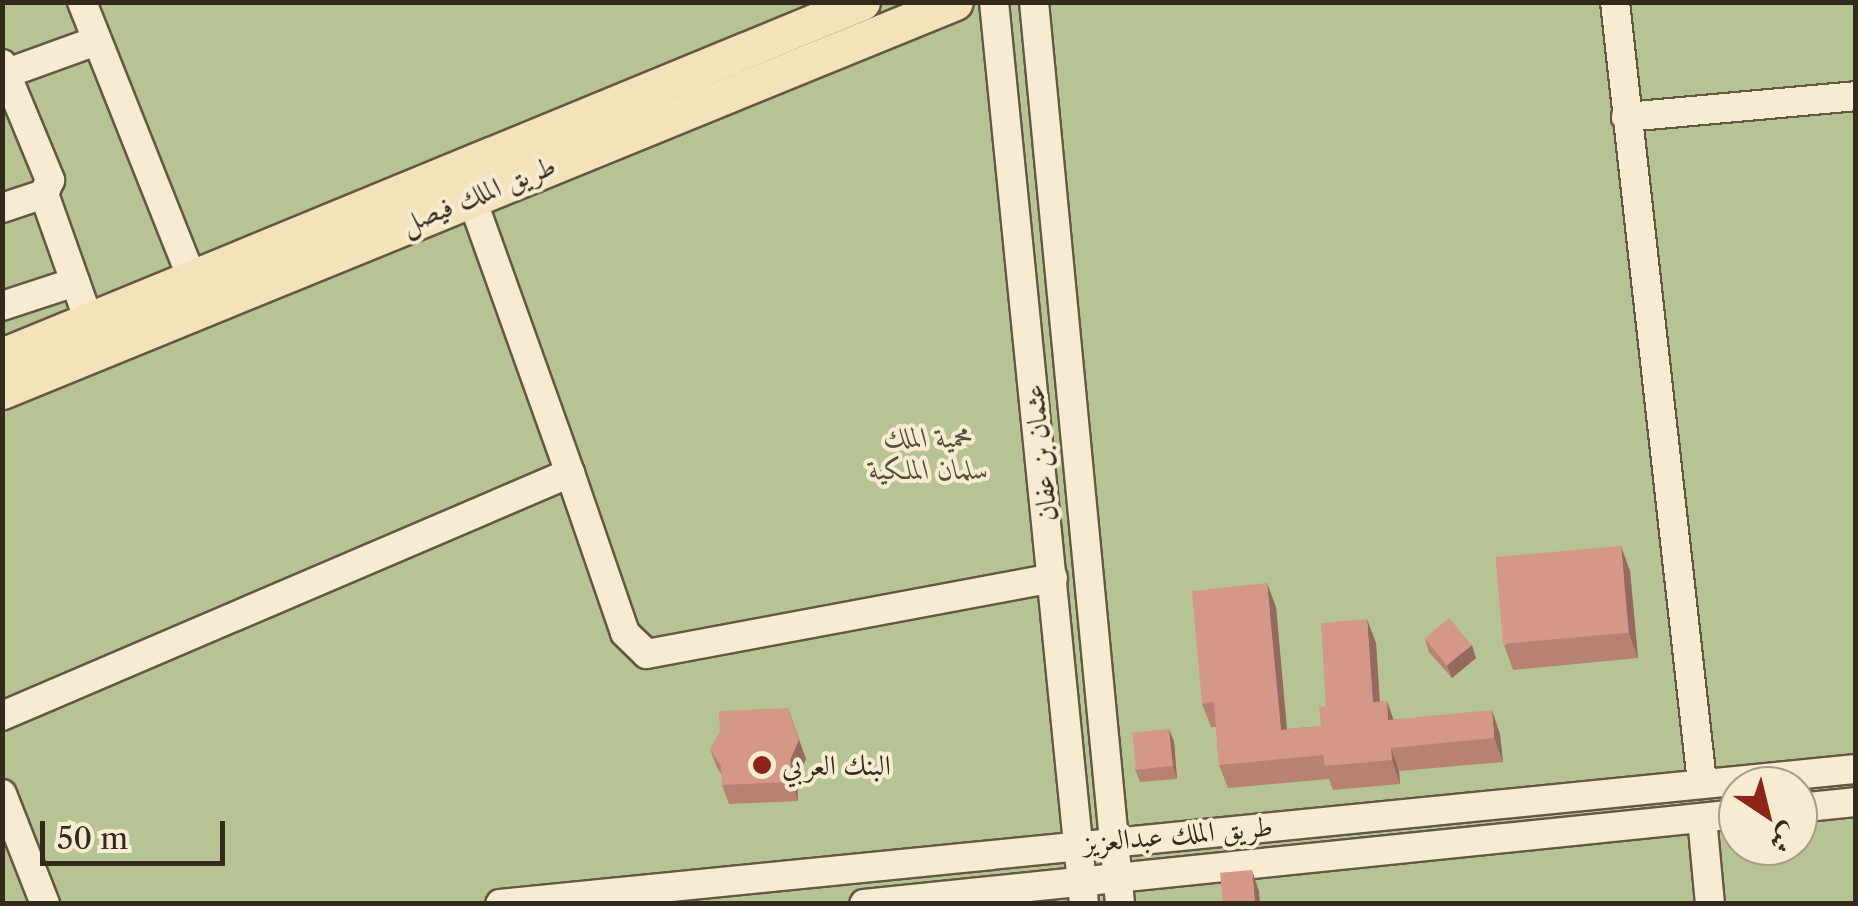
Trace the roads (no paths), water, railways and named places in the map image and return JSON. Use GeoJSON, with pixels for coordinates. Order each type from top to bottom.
{"type":"FeatureCollection","features":[{"type":"Feature","properties":{"kind":"main road","name":"طريق الملك فيصل"},"geometry":{"type":"LineString","coordinates":[[2,356],[862,2]]}},
{"type":"Feature","properties":{"kind":"main road","name":"طريق الملك فيصل"},"geometry":{"type":"LineString","coordinates":[[2,392],[471,196],[955,2]]}},
{"type":"Feature","properties":{"kind":"street"},"geometry":{"type":"LineString","coordinates":[[82,2],[192,278]]}},
{"type":"Feature","properties":{"kind":"street","name":"عثمان بن عفان"},"geometry":{"type":"LineString","coordinates":[[994,2],[1083,894]]}},
{"type":"Feature","properties":{"kind":"street","name":"عثمان بن عفان"},"geometry":{"type":"LineString","coordinates":[[1034,2],[1119,892]]}},
{"type":"Feature","properties":{"kind":"street"},"geometry":{"type":"LineString","coordinates":[[1615,2],[1702,783]]}},
{"type":"Feature","properties":{"kind":"street"},"geometry":{"type":"LineString","coordinates":[[89,320],[44,194],[48,171],[4,71],[96,41]]}},
{"type":"Feature","properties":{"kind":"street"},"geometry":{"type":"LineString","coordinates":[[1626,116],[1856,96]]}},
{"type":"Feature","properties":{"kind":"street"},"geometry":{"type":"LineString","coordinates":[[2,208],[44,194]]}},
{"type":"Feature","properties":{"kind":"street"},"geometry":{"type":"LineString","coordinates":[[471,196],[625,633],[646,654],[1053,578]]}},
{"type":"Feature","properties":{"kind":"street"},"geometry":{"type":"LineString","coordinates":[[2,306],[75,282]]}},
{"type":"Feature","properties":{"kind":"street"},"geometry":{"type":"LineString","coordinates":[[2,716],[570,473]]}},
{"type":"Feature","properties":{"kind":"street","name":"طريق الملك عبدالعزيز"},"geometry":{"type":"LineString","coordinates":[[500,904],[1079,843],[1856,769]]}},
{"type":"Feature","properties":{"kind":"street"},"geometry":{"type":"LineString","coordinates":[[2,794],[46,904]]}},
{"type":"Feature","properties":{"kind":"street"},"geometry":{"type":"LineString","coordinates":[[1818,806],[1856,802]]}},
{"type":"Feature","properties":{"kind":"street","name":"طريق الملك عبدالعزيز"},"geometry":{"type":"LineString","coordinates":[[864,904],[1119,892],[1718,816]]}},
{"type":"Feature","properties":{"kind":"street"},"geometry":{"type":"LineString","coordinates":[[1702,818],[1710,904]]}},
{"type":"Feature","properties":{"kind":"place","name":"البنك العربي"},"geometry":{"type":"Point","coordinates":[762,765]}},
{"type":"Feature","properties":{"kind":"park label","name":"محمية الملك سلمان الملكية"},"geometry":{"type":"Point","coordinates":[929,453]}}]}
